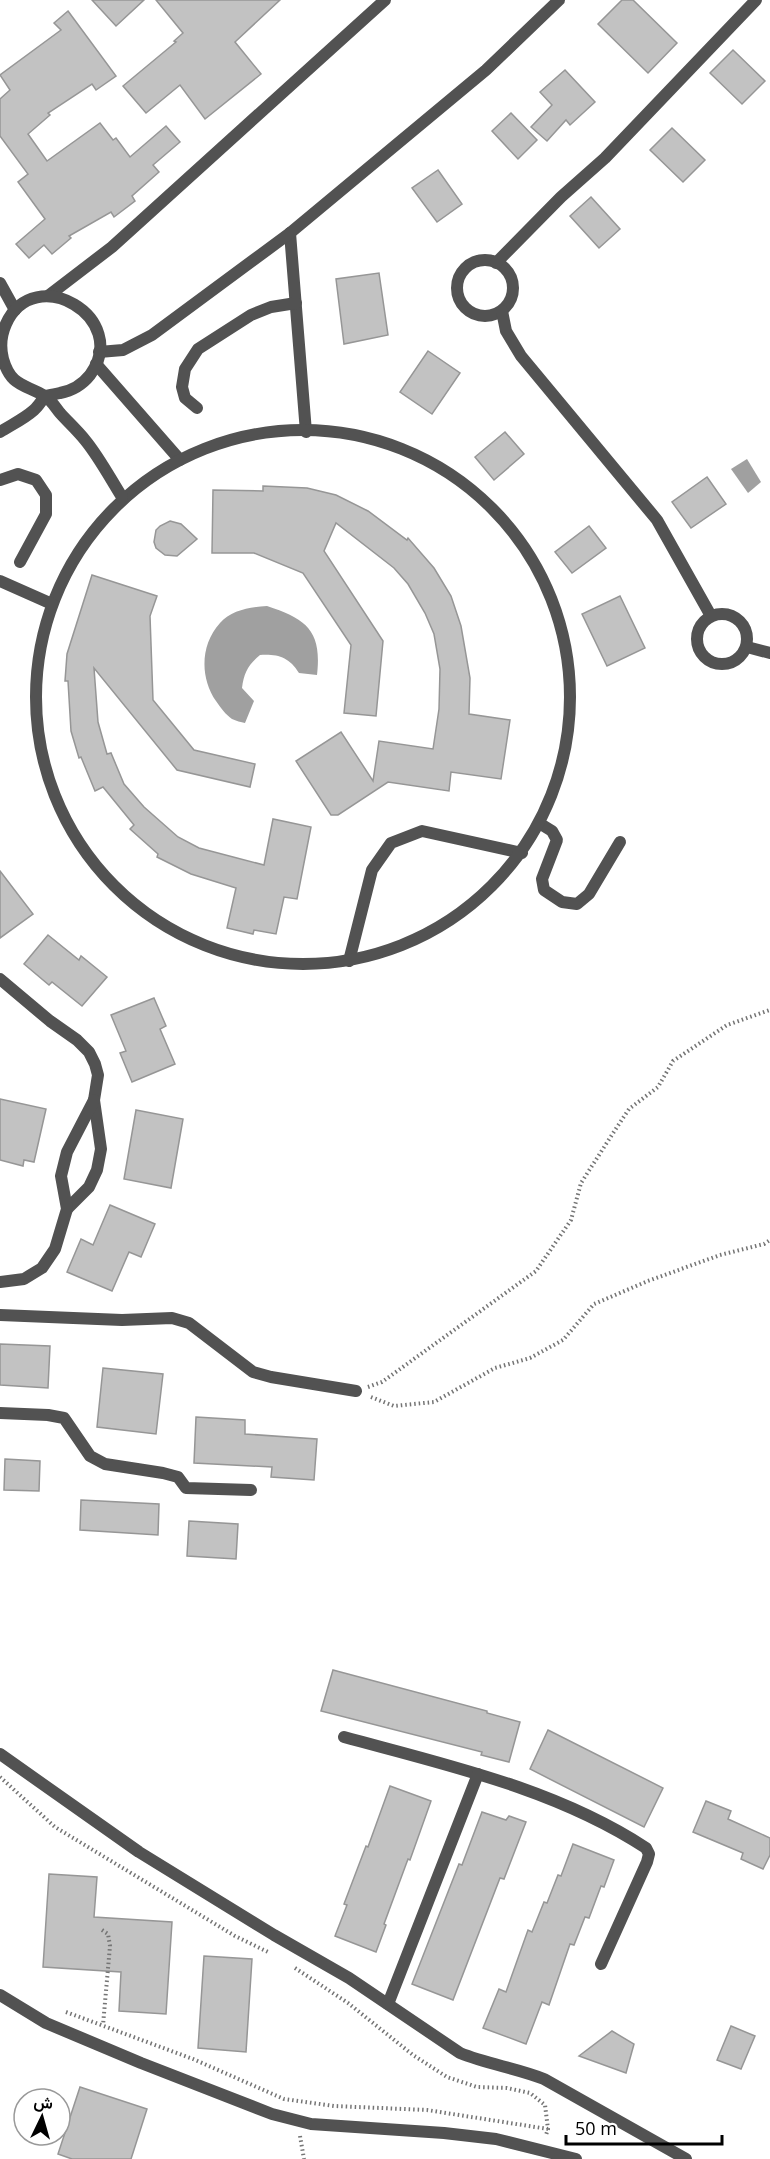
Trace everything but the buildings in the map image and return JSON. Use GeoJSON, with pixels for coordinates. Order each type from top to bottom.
{"type":"FeatureCollection","features":[{"type":"Feature","properties":{"kind":"street"},"geometry":{"type":"LineString","coordinates":[[122,497],[86,441],[46,397],[23,387],[13,379],[6,368],[0,344],[8,318],[25,303],[48,296],[112,247],[385,0]]}},
{"type":"Feature","properties":{"kind":"street"},"geometry":{"type":"LineString","coordinates":[[97,358],[123,350],[152,335],[290,233],[486,70],[559,0]]}},
{"type":"Feature","properties":{"kind":"street"},"geometry":{"type":"LineString","coordinates":[[496,263],[561,197],[604,158],[756,0]]}},
{"type":"Feature","properties":{"kind":"street"},"geometry":{"type":"LineString","coordinates":[[290,233],[306,432]]}},
{"type":"Feature","properties":{"kind":"street"},"geometry":{"type":"LineString","coordinates":[[475,262],[496,263],[506,270],[512,279],[513,291],[510,302],[502,311],[492,315],[482,316],[472,313],[459,297],[457,286],[460,276],[475,262]]}},
{"type":"Feature","properties":{"kind":"street"},"geometry":{"type":"LineString","coordinates":[[0,283],[8,318]]}},
{"type":"Feature","properties":{"kind":"street"},"geometry":{"type":"LineString","coordinates":[[0,432],[31,413],[46,397],[80,385],[89,375],[97,358],[99,340],[96,328],[86,312],[72,302],[60,297],[48,296]]}},
{"type":"Feature","properties":{"kind":"street"},"geometry":{"type":"LineString","coordinates":[[196,408],[185,398],[182,387],[185,369],[198,349],[251,315],[271,307],[296,303]]}},
{"type":"Feature","properties":{"kind":"street"},"geometry":{"type":"LineString","coordinates":[[502,311],[506,331],[521,356],[657,520],[711,616]]}},
{"type":"Feature","properties":{"kind":"street"},"geometry":{"type":"LineString","coordinates":[[97,358],[180,460]]}},
{"type":"Feature","properties":{"kind":"street"},"geometry":{"type":"LineString","coordinates":[[306,432],[340,433],[394,446],[443,470],[487,503],[523,544],[550,592],[566,644],[572,699],[566,753],[549,805],[522,853],[485,894],[441,927],[391,950],[349,961],[283,963],[229,954],[178,933],[132,902],[93,863],[64,817],[44,766],[36,712],[38,657],[52,604],[72,563],[98,525],[122,497],[180,460],[231,440],[306,432]]}},
{"type":"Feature","properties":{"kind":"street"},"geometry":{"type":"LineString","coordinates":[[0,480],[18,474],[36,480],[46,495],[46,514],[20,562]]}},
{"type":"Feature","properties":{"kind":"street"},"geometry":{"type":"LineString","coordinates":[[0,581],[52,604]]}},
{"type":"Feature","properties":{"kind":"street"},"geometry":{"type":"LineString","coordinates":[[721,613],[730,615],[739,619],[746,627],[747,646],[742,655],[734,661],[724,664],[714,663],[699,650],[698,630],[711,616],[721,613]]}},
{"type":"Feature","properties":{"kind":"street"},"geometry":{"type":"LineString","coordinates":[[747,646],[770,653]]}},
{"type":"Feature","properties":{"kind":"street"},"geometry":{"type":"LineString","coordinates":[[539,823],[552,831],[557,840],[542,879],[544,890],[562,902],[577,904],[589,894],[620,842]]}},
{"type":"Feature","properties":{"kind":"street"},"geometry":{"type":"LineString","coordinates":[[349,961],[372,870],[391,843],[422,831],[522,853]]}},
{"type":"Feature","properties":{"kind":"street"},"geometry":{"type":"LineString","coordinates":[[0,979],[89,1052],[96,1064],[98,1075],[94,1100],[101,1149],[98,1170],[89,1187],[67,1209]]}},
{"type":"Feature","properties":{"kind":"street"},"geometry":{"type":"LineString","coordinates":[[0,1282],[24,1279],[42,1268],[55,1249],[67,1209],[61,1176],[67,1152],[94,1100]]}},
{"type":"Feature","properties":{"kind":"street"},"geometry":{"type":"LineString","coordinates":[[0,1315],[122,1320],[172,1318],[189,1323],[253,1372],[271,1377],[356,1390]]}},
{"type":"Feature","properties":{"kind":"street"},"geometry":{"type":"LineString","coordinates":[[0,1413],[48,1415],[64,1419],[90,1456],[105,1464],[178,1477],[186,1488],[251,1491]]}},
{"type":"Feature","properties":{"kind":"street"},"geometry":{"type":"LineString","coordinates":[[344,1737],[478,1774],[577,1810],[646,1848],[649,1854],[647,1862],[601,1964]]}},
{"type":"Feature","properties":{"kind":"street"},"geometry":{"type":"LineString","coordinates":[[0,1754],[139,1852],[388,2004],[460,2053],[544,2079],[686,2159]]}},
{"type":"Feature","properties":{"kind":"street"},"geometry":{"type":"LineString","coordinates":[[388,2004],[478,1774]]}},
{"type":"Feature","properties":{"kind":"street"},"geometry":{"type":"LineString","coordinates":[[0,1995],[46,2023],[272,2114],[311,2124],[496,2139],[576,2159]]}},
{"type":"Feature","properties":{"kind":"path"},"geometry":{"type":"LineString","coordinates":[[356,1390],[382,1382],[536,1270],[571,1220],[581,1183],[629,1109],[658,1087],[673,1061],[727,1025],[770,1010]]}},
{"type":"Feature","properties":{"kind":"path"},"geometry":{"type":"LineString","coordinates":[[356,1390],[394,1406],[434,1402],[495,1368],[530,1358],[563,1340],[594,1304],[710,1258],[770,1240]]}},
{"type":"Feature","properties":{"kind":"path"},"geometry":{"type":"LineString","coordinates":[[0,1777],[55,1827],[235,1936],[275,1956]]}},
{"type":"Feature","properties":{"kind":"path"},"geometry":{"type":"LineString","coordinates":[[95,2043],[103,2025],[110,1946],[108,1934],[102,1930]]}},
{"type":"Feature","properties":{"kind":"path"},"geometry":{"type":"LineString","coordinates":[[294,1968],[348,2003],[413,2055],[447,2077],[477,2087],[507,2088],[530,2093],[545,2105],[548,2129],[541,2150]]}},
{"type":"Feature","properties":{"kind":"path"},"geometry":{"type":"LineString","coordinates":[[60,2010],[193,2059],[284,2099],[334,2106],[362,2105],[427,2110],[548,2129]]}},
{"type":"Feature","properties":{"kind":"shaded area"},"geometry":{"type":"Polygon","coordinates":[[[747,459],[761,482],[748,493],[731,469],[747,459]]]}},
{"type":"Feature","properties":{"kind":"shaded area"},"geometry":{"type":"Polygon","coordinates":[[[267,606],[292,616],[309,629],[317,647],[317,675],[299,673],[291,663],[282,658],[260,655],[245,674],[243,683],[242,688],[254,701],[245,723],[234,720],[228,715],[219,706],[211,692],[205,672],[206,651],[213,632],[230,615],[254,607],[267,606]]]}}]}
